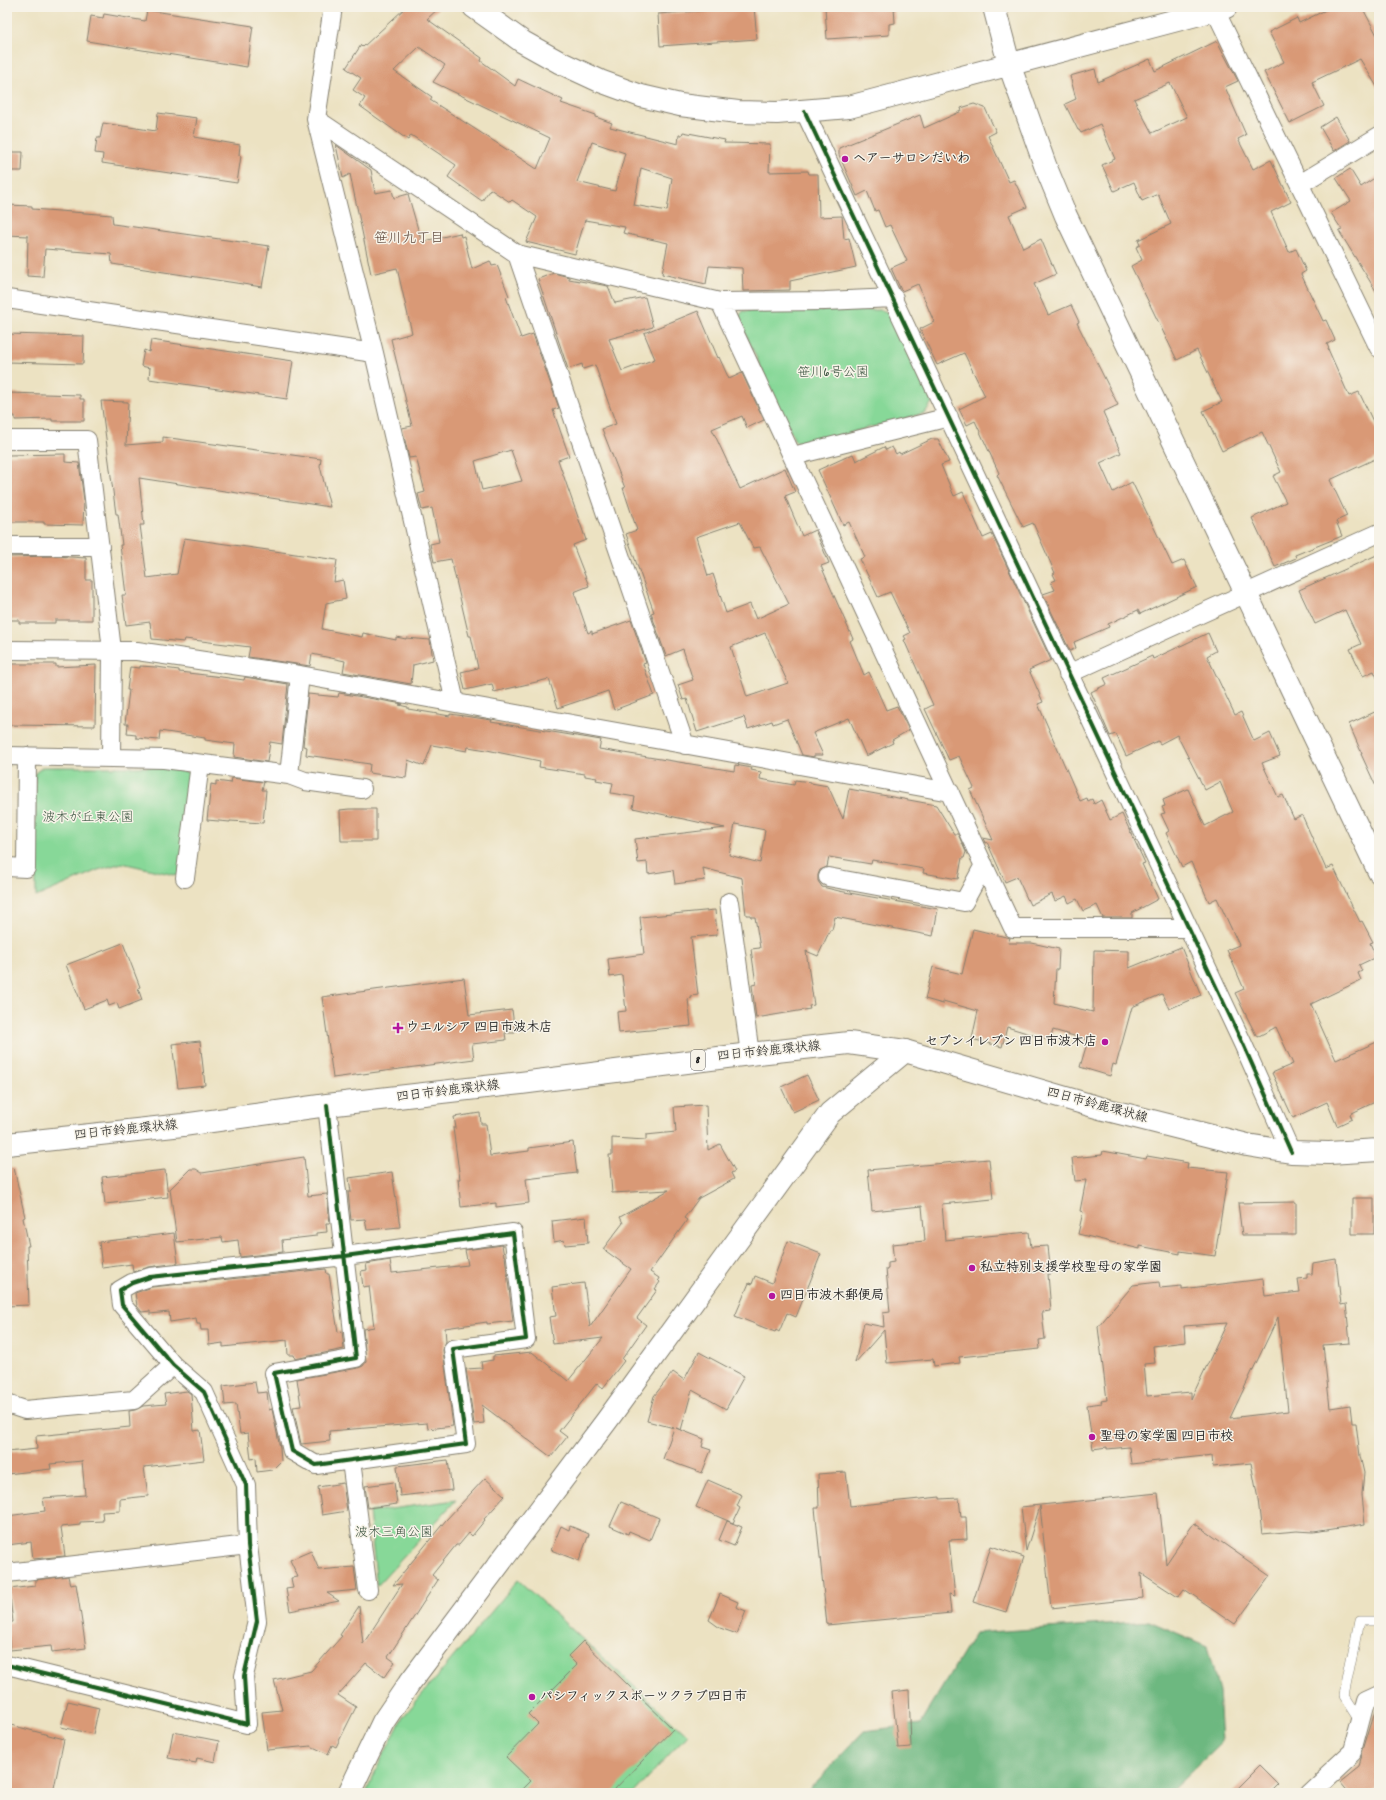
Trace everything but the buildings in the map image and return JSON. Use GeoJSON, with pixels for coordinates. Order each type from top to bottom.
{"type":"FeatureCollection","features":[{"type":"Feature","properties":{"kind":"street"},"geometry":{"type":"LineString","coordinates":[[333,7],[316,119],[374,354],[455,702]]}},
{"type":"Feature","properties":{"kind":"street"},"geometry":{"type":"LineString","coordinates":[[994,7],[1009,64],[1045,164],[1066,216],[1379,872]]}},
{"type":"Feature","properties":{"kind":"street"},"geometry":{"type":"LineString","coordinates":[[477,8],[523,42],[559,62],[600,81],[641,96],[680,105],[738,112],[777,113],[805,112],[849,107],[1220,8],[1300,184],[1378,344]]}},
{"type":"Feature","properties":{"kind":"street"},"geometry":{"type":"LineString","coordinates":[[805,112],[894,298],[1068,674],[1243,1044],[1291,1152]]}},
{"type":"Feature","properties":{"kind":"street"},"geometry":{"type":"LineString","coordinates":[[316,119],[517,254],[720,302],[825,301],[894,298]]}},
{"type":"Feature","properties":{"kind":"street"},"geometry":{"type":"LineString","coordinates":[[1300,184],[1379,136]]}},
{"type":"Feature","properties":{"kind":"street"},"geometry":{"type":"LineString","coordinates":[[517,254],[685,745]]}},
{"type":"Feature","properties":{"kind":"street"},"geometry":{"type":"LineString","coordinates":[[7,299],[374,354]]}},
{"type":"Feature","properties":{"kind":"street"},"geometry":{"type":"LineString","coordinates":[[720,302],[1013,928],[1187,928]]}},
{"type":"Feature","properties":{"kind":"street"},"geometry":{"type":"LineString","coordinates":[[793,456],[949,417]]}},
{"type":"Feature","properties":{"kind":"street"},"geometry":{"type":"LineString","coordinates":[[7,440],[87,440],[112,650],[111,758]]}},
{"type":"Feature","properties":{"kind":"street"},"geometry":{"type":"LineString","coordinates":[[1068,674],[1379,533]]}},
{"type":"Feature","properties":{"kind":"street"},"geometry":{"type":"LineString","coordinates":[[7,546],[100,546]]}},
{"type":"Feature","properties":{"kind":"street"},"geometry":{"type":"LineString","coordinates":[[7,650],[137,651],[300,675],[950,792]]}},
{"type":"Feature","properties":{"kind":"street"},"geometry":{"type":"LineString","coordinates":[[289,775],[300,675]]}},
{"type":"Feature","properties":{"kind":"street"},"geometry":{"type":"LineString","coordinates":[[7,756],[164,759],[289,775],[304,781],[362,789]]}},
{"type":"Feature","properties":{"kind":"street"},"geometry":{"type":"LineString","coordinates":[[7,868],[26,868],[26,756]]}},
{"type":"Feature","properties":{"kind":"street"},"geometry":{"type":"LineString","coordinates":[[185,878],[200,764]]}},
{"type":"Feature","properties":{"kind":"street"},"geometry":{"type":"LineString","coordinates":[[828,877],[964,902],[984,865]]}},
{"type":"Feature","properties":{"kind":"street"},"geometry":{"type":"LineString","coordinates":[[729,902],[750,1054]]}},
{"type":"Feature","properties":{"kind":"street","name":"四日市鈴鹿環状線"},"geometry":{"type":"LineString","coordinates":[[7,1144],[183,1125],[327,1106],[849,1043],[905,1051],[1107,1110],[1247,1145],[1291,1152],[1329,1153],[1379,1150]]}},
{"type":"Feature","properties":{"kind":"street"},"geometry":{"type":"LineString","coordinates":[[349,1793],[383,1722],[408,1685],[608,1419],[830,1113],[905,1051]]}},
{"type":"Feature","properties":{"kind":"street"},"geometry":{"type":"LineString","coordinates":[[7,1665],[247,1724],[244,1676],[257,1621],[248,1545],[246,1485],[204,1392],[173,1365],[122,1305],[120,1290],[132,1283],[150,1277],[345,1256],[513,1233],[526,1339],[453,1349],[466,1444],[316,1465],[292,1451],[274,1373],[356,1358],[345,1256],[327,1106]]}},
{"type":"Feature","properties":{"kind":"street"},"geometry":{"type":"LineString","coordinates":[[7,1404],[25,1410],[134,1400],[173,1365]]}},
{"type":"Feature","properties":{"kind":"street"},"geometry":{"type":"LineString","coordinates":[[351,1461],[368,1590]]}},
{"type":"Feature","properties":{"kind":"street"},"geometry":{"type":"LineString","coordinates":[[7,1573],[248,1545]]}},
{"type":"Feature","properties":{"kind":"street"},"geometry":{"type":"LineString","coordinates":[[1309,1793],[1352,1753],[1366,1700],[1379,1694]]}},
{"type":"Feature","properties":{"kind":"lane"},"geometry":{"type":"LineString","coordinates":[[1360,1722],[1344,1696],[1360,1622],[1379,1622]]}},
{"type":"Feature","properties":{"kind":"green space","name":"笹川6号公園"},"geometry":{"type":"Polygon","coordinates":[[[882,310],[891,314],[932,402],[925,413],[803,445],[795,441],[738,318],[743,311],[882,310]]]}},
{"type":"Feature","properties":{"kind":"green space","name":"波木が丘東公園"},"geometry":{"type":"Polygon","coordinates":[[[43,767],[159,767],[192,773],[179,876],[122,863],[98,870],[36,897],[35,773],[43,767]]]}},
{"type":"Feature","properties":{"kind":"green space","name":"波木三角公園"},"geometry":{"type":"Polygon","coordinates":[[[456,1500],[377,1586],[369,1512],[456,1500]]]}},
{"type":"Feature","properties":{"kind":"green space","name":"パシフィックスポーツクラブ四日市"},"geometry":{"type":"Polygon","coordinates":[[[518,1580],[687,1735],[634,1793],[366,1793],[403,1717],[518,1580]]]}},
{"type":"Feature","properties":{"kind":"green space"},"geometry":{"type":"Polygon","coordinates":[[[1149,1621],[1207,1646],[1219,1691],[1222,1742],[1169,1793],[806,1793],[864,1731],[920,1724],[975,1633],[1149,1621]]]}},
{"type":"Feature","properties":{"kind":"cycle path"},"geometry":{"type":"LineString","coordinates":[[805,112],[1243,1044],[1291,1152]]}},
{"type":"Feature","properties":{"kind":"cycle path"},"geometry":{"type":"LineString","coordinates":[[7,1665],[247,1724],[244,1676],[257,1621],[248,1545],[246,1485],[204,1392],[173,1365],[122,1305],[120,1290],[132,1283],[150,1277],[345,1256],[513,1233],[526,1339],[453,1349],[466,1444],[316,1465],[292,1451],[274,1373],[356,1358],[327,1105]]}},
{"type":"Feature","properties":{"kind":"place","name":"ヘアーサロンだいわ"},"geometry":{"type":"Point","coordinates":[845,159]}},
{"type":"Feature","properties":{"kind":"place","name":"ウエルシア 四日市波木店"},"geometry":{"type":"Point","coordinates":[398,1028]}},
{"type":"Feature","properties":{"kind":"place","name":"セブンイレブン 四日市波木店"},"geometry":{"type":"Point","coordinates":[1105,1042]}},
{"type":"Feature","properties":{"kind":"place","name":"私立特別支援学校聖母の家学園"},"geometry":{"type":"Point","coordinates":[972,1268]}},
{"type":"Feature","properties":{"kind":"place","name":"四日市波木郵便局"},"geometry":{"type":"Point","coordinates":[772,1296]}},
{"type":"Feature","properties":{"kind":"place","name":"聖母の家学園 四日市校"},"geometry":{"type":"Point","coordinates":[1092,1437]}},
{"type":"Feature","properties":{"kind":"place","name":"パシフィックスポーツクラブ四日市"},"geometry":{"type":"Point","coordinates":[532,1697]}},
{"type":"Feature","properties":{"kind":"district","name":"笹川九丁目"},"geometry":{"type":"Point","coordinates":[409,239]}}]}
